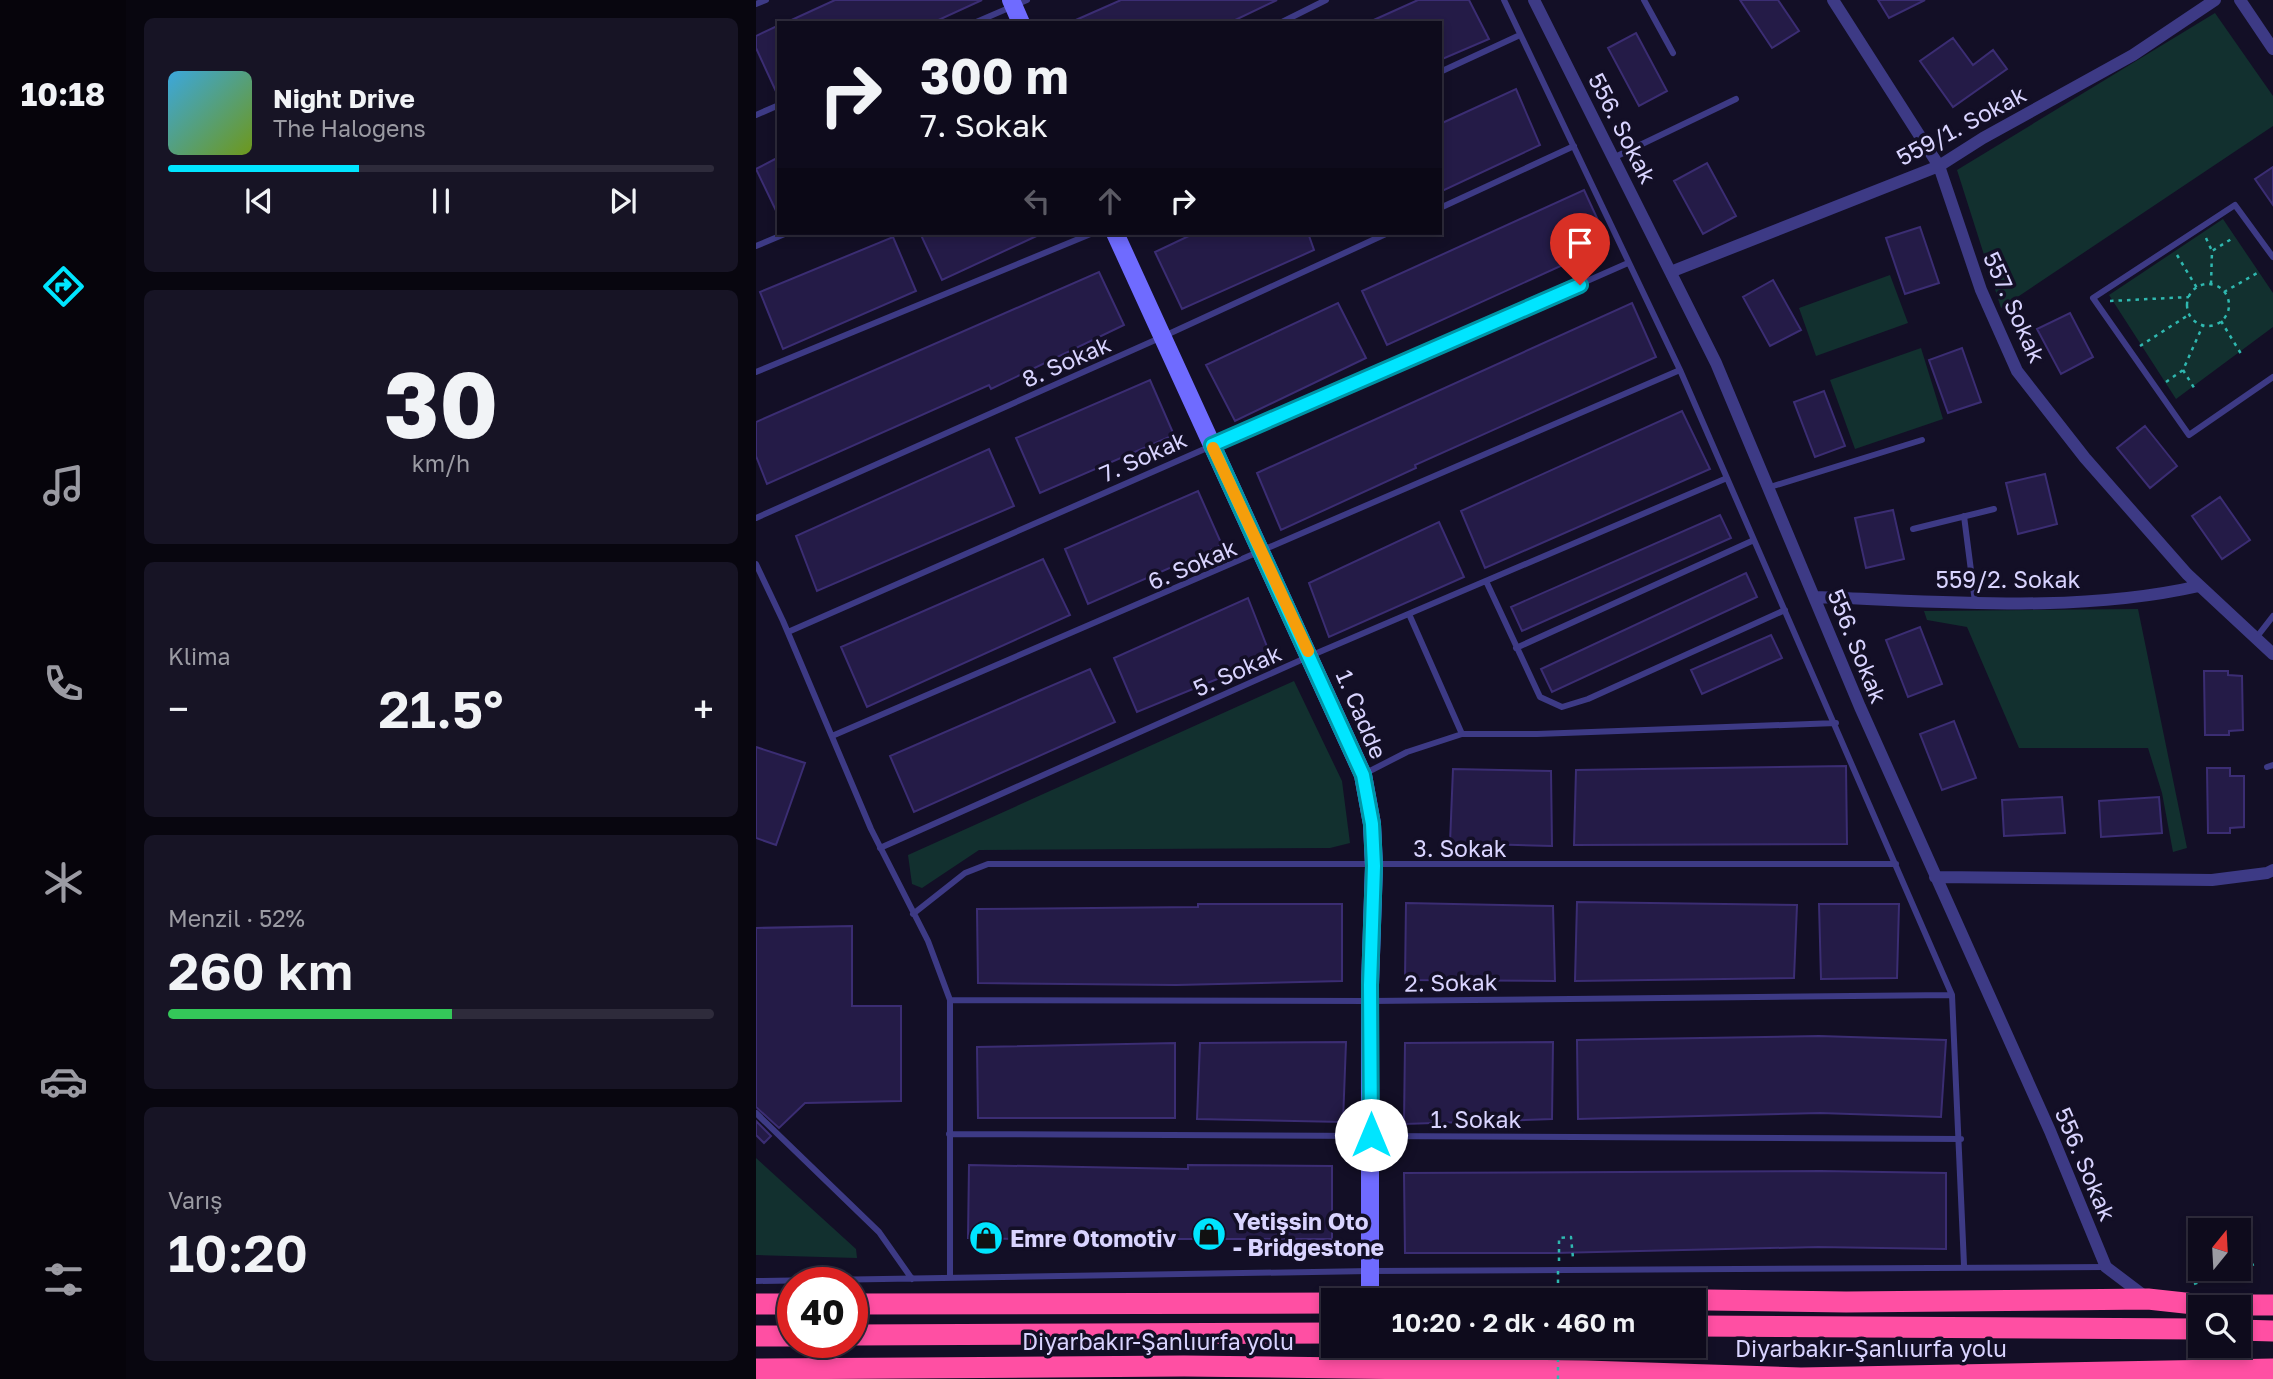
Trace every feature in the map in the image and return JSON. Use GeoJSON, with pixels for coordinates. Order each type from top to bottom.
{"type":"FeatureCollection","features":[{"type":"Feature","properties":{"kind":"highway"},"geometry":{"type":"LineString","coordinates":[[1706,1300],[1846,1302],[2148,1299],[2188,1303]]}},
{"type":"Feature","properties":{"kind":"highway"},"geometry":{"type":"LineString","coordinates":[[1706,1317],[1846,1302]]}},
{"type":"Feature","properties":{"kind":"highway"},"geometry":{"type":"LineString","coordinates":[[868,1304],[1321,1303]]}},
{"type":"Feature","properties":{"kind":"highway"},"geometry":{"type":"LineString","coordinates":[[756,1304],[777,1304]]}},
{"type":"Feature","properties":{"kind":"highway"},"geometry":{"type":"LineString","coordinates":[[2251,1305],[2273,1305]]}},
{"type":"Feature","properties":{"kind":"highway"},"geometry":{"type":"LineString","coordinates":[[2251,1309],[2273,1311]]}},
{"type":"Feature","properties":{"kind":"highway","name":"Diyarbakır-Şanlıurfa yolu"},"geometry":{"type":"LineString","coordinates":[[1706,1326],[2188,1329]]}},
{"type":"Feature","properties":{"kind":"highway"},"geometry":{"type":"LineString","coordinates":[[2251,1330],[2273,1331]]}},
{"type":"Feature","properties":{"kind":"highway","name":"Diyarbakır-Şanlıurfa yolu"},"geometry":{"type":"LineString","coordinates":[[868,1335],[1321,1333]]}},
{"type":"Feature","properties":{"kind":"highway"},"geometry":{"type":"LineString","coordinates":[[756,1336],[777,1336]]}},
{"type":"Feature","properties":{"kind":"highway"},"geometry":{"type":"LineString","coordinates":[[1353,1368],[1419,1379]]}},
{"type":"Feature","properties":{"kind":"highway","name":"Diyarbakır-Şanlıurfa yolu"},"geometry":{"type":"LineString","coordinates":[[756,1369],[1353,1368],[1801,1378],[2273,1369]]}},
{"type":"Feature","properties":{"kind":"highway"},"geometry":{"type":"LineString","coordinates":[[2059,1379],[2084,1373]]}},
{"type":"Feature","properties":{"kind":"street","name":"556. Sokak"},"geometry":{"type":"LineString","coordinates":[[1534,0],[1673,271],[1770,487],[1860,707],[2050,1130],[2106,1267]]}},
{"type":"Feature","properties":{"kind":"street","name":"557. Sokak"},"geometry":{"type":"LineString","coordinates":[[1833,0],[1939,166],[1981,290],[2017,371],[2085,458],[2199,586],[2273,654]]}},
{"type":"Feature","properties":{"kind":"street","name":"559/1. Sokak"},"geometry":{"type":"LineString","coordinates":[[1673,271],[1939,166],[1983,138],[2133,55],[2215,0]]}},
{"type":"Feature","properties":{"kind":"street"},"geometry":{"type":"LineString","coordinates":[[2240,0],[2273,49]]}},
{"type":"Feature","properties":{"kind":"street"},"geometry":{"type":"LineString","coordinates":[[1017,2],[1021,21]]}},
{"type":"Feature","properties":{"kind":"street","name":"1. Cadde"},"geometry":{"type":"LineString","coordinates":[[1116,235],[1363,775],[1372,824],[1374,866],[1370,1001],[1370,1288]]}},
{"type":"Feature","properties":{"kind":"street","name":"559/2. Sokak"},"geometry":{"type":"LineString","coordinates":[[1816,597],[1975,602],[2146,598],[2199,586]]}},
{"type":"Feature","properties":{"kind":"street"},"geometry":{"type":"LineString","coordinates":[[1935,877],[2212,880],[2273,870]]}},
{"type":"Feature","properties":{"kind":"street"},"geometry":{"type":"LineString","coordinates":[[2106,1267],[2148,1299]]}},
{"type":"Feature","properties":{"kind":"lane"},"geometry":{"type":"LineString","coordinates":[[756,4],[766,0]]}},
{"type":"Feature","properties":{"kind":"lane"},"geometry":{"type":"LineString","coordinates":[[1284,21],[1326,0]]}},
{"type":"Feature","properties":{"kind":"lane"},"geometry":{"type":"LineString","coordinates":[[1504,0],[1680,370],[1836,723],[1952,995],[1961,1139],[1964,1265]]}},
{"type":"Feature","properties":{"kind":"lane"},"geometry":{"type":"LineString","coordinates":[[1644,0],[1673,53]]}},
{"type":"Feature","properties":{"kind":"lane"},"geometry":{"type":"LineString","coordinates":[[978,21],[1017,2]]}},
{"type":"Feature","properties":{"kind":"lane"},"geometry":{"type":"LineString","coordinates":[[1442,71],[1520,35]]}},
{"type":"Feature","properties":{"kind":"lane"},"geometry":{"type":"LineString","coordinates":[[1615,157],[1735,99]]}},
{"type":"Feature","properties":{"kind":"lane"},"geometry":{"type":"LineString","coordinates":[[756,115],[777,106]]}},
{"type":"Feature","properties":{"kind":"lane"},"geometry":{"type":"LineString","coordinates":[[1442,207],[1574,146]]}},
{"type":"Feature","properties":{"kind":"lane"},"geometry":{"type":"LineString","coordinates":[[2273,257],[2235,205],[2093,298],[2189,435],[2273,377]]}},
{"type":"Feature","properties":{"kind":"lane"},"geometry":{"type":"LineString","coordinates":[[756,246],[782,235]]}},
{"type":"Feature","properties":{"kind":"lane"},"geometry":{"type":"LineString","coordinates":[[756,372],[1088,235]]}},
{"type":"Feature","properties":{"kind":"lane","name":"8. Sokak"},"geometry":{"type":"LineString","coordinates":[[756,517],[1162,337],[1384,235]]}},
{"type":"Feature","properties":{"kind":"lane","name":"7. Sokak"},"geometry":{"type":"LineString","coordinates":[[788,632],[1628,262]]}},
{"type":"Feature","properties":{"kind":"lane","name":"6. Sokak"},"geometry":{"type":"LineString","coordinates":[[832,736],[1262,553],[1680,370]]}},
{"type":"Feature","properties":{"kind":"lane"},"geometry":{"type":"LineString","coordinates":[[1770,487],[1922,440]]}},
{"type":"Feature","properties":{"kind":"lane","name":"5. Sokak"},"geometry":{"type":"LineString","coordinates":[[880,848],[1310,656],[1727,478]]}},
{"type":"Feature","properties":{"kind":"lane"},"geometry":{"type":"LineString","coordinates":[[1913,529],[1994,509]]}},
{"type":"Feature","properties":{"kind":"lane"},"geometry":{"type":"LineString","coordinates":[[1964,516],[1975,602]]}},
{"type":"Feature","properties":{"kind":"lane"},"geometry":{"type":"LineString","coordinates":[[1516,648],[1754,540]]}},
{"type":"Feature","properties":{"kind":"lane"},"geometry":{"type":"LineString","coordinates":[[756,564],[788,632],[880,848],[928,941],[950,1000],[950,1278]]}},
{"type":"Feature","properties":{"kind":"lane"},"geometry":{"type":"LineString","coordinates":[[1486,581],[1539,697],[1562,707],[1588,699],[1785,610]]}},
{"type":"Feature","properties":{"kind":"lane"},"geometry":{"type":"LineString","coordinates":[[1409,614],[1462,734]]}},
{"type":"Feature","properties":{"kind":"lane"},"geometry":{"type":"LineString","coordinates":[[2256,638],[2273,616]]}},
{"type":"Feature","properties":{"kind":"lane"},"geometry":{"type":"LineString","coordinates":[[1363,775],[1407,752],[1462,734],[1537,734],[1836,723]]}},
{"type":"Feature","properties":{"kind":"lane","name":"3. Sokak"},"geometry":{"type":"LineString","coordinates":[[913,914],[965,873],[988,864],[1896,864]]}},
{"type":"Feature","properties":{"kind":"lane","name":"2. Sokak"},"geometry":{"type":"LineString","coordinates":[[950,1000],[1370,1001],[1952,995]]}},
{"type":"Feature","properties":{"kind":"lane"},"geometry":{"type":"LineString","coordinates":[[756,1114],[878,1232],[912,1279]]}},
{"type":"Feature","properties":{"kind":"lane","name":"1. Sokak"},"geometry":{"type":"LineString","coordinates":[[948,1134],[1961,1139]]}},
{"type":"Feature","properties":{"kind":"lane"},"geometry":{"type":"LineString","coordinates":[[756,1281],[1370,1271],[1964,1265],[2106,1267]]}},
{"type":"Feature","properties":{"kind":"path"},"geometry":{"type":"LineString","coordinates":[[2202,230],[2211,251],[2211,284]]}},
{"type":"Feature","properties":{"kind":"path"},"geometry":{"type":"LineString","coordinates":[[2211,251],[2233,238]]}},
{"type":"Feature","properties":{"kind":"path"},"geometry":{"type":"LineString","coordinates":[[2174,249],[2197,288]]}},
{"type":"Feature","properties":{"kind":"path"},"geometry":{"type":"LineString","coordinates":[[2224,292],[2259,272]]}},
{"type":"Feature","properties":{"kind":"path"},"geometry":{"type":"LineString","coordinates":[[2211,284],[2224,292],[2229,304],[2221,321],[2203,324],[2190,314],[2189,297],[2197,288],[2211,284]]}},
{"type":"Feature","properties":{"kind":"path"},"geometry":{"type":"LineString","coordinates":[[2110,301],[2189,297]]}},
{"type":"Feature","properties":{"kind":"path"},"geometry":{"type":"LineString","coordinates":[[2138,346],[2190,314]]}},
{"type":"Feature","properties":{"kind":"path"},"geometry":{"type":"LineString","coordinates":[[2221,321],[2243,357]]}},
{"type":"Feature","properties":{"kind":"path"},"geometry":{"type":"LineString","coordinates":[[2156,388],[2183,370],[2203,324]]}},
{"type":"Feature","properties":{"kind":"path"},"geometry":{"type":"LineString","coordinates":[[2183,370],[2196,391]]}},
{"type":"Feature","properties":{"kind":"path"},"geometry":{"type":"LineString","coordinates":[[1558,1288],[1559,1238],[1571,1237],[1574,1270]]}},
{"type":"Feature","properties":{"kind":"path"},"geometry":{"type":"LineString","coordinates":[[2183,1287],[2255,1265]]}},
{"type":"Feature","properties":{"kind":"path"},"geometry":{"type":"LineString","coordinates":[[1558,1358],[1558,1379]]}},
{"type":"Feature","properties":{"kind":"green space"},"geometry":{"type":"Polygon","coordinates":[[[2215,13],[2273,96],[2273,126],[2001,308],[1957,170],[2215,13]]]}},
{"type":"Feature","properties":{"kind":"green space"},"geometry":{"type":"Polygon","coordinates":[[[2223,219],[2273,293],[2273,327],[2176,399],[2109,295],[2223,219]]]}},
{"type":"Feature","properties":{"kind":"green space"},"geometry":{"type":"Polygon","coordinates":[[[1890,275],[1908,323],[1816,356],[1799,308],[1890,275]]]}},
{"type":"Feature","properties":{"kind":"green space"},"geometry":{"type":"Polygon","coordinates":[[[1921,348],[1943,419],[1855,449],[1830,380],[1921,348]]]}},
{"type":"Feature","properties":{"kind":"green space"},"geometry":{"type":"Polygon","coordinates":[[[2138,609],[2187,848],[2173,852],[2162,793],[2148,748],[2019,748],[1967,627],[1927,620],[1924,611],[2138,609]]]}},
{"type":"Feature","properties":{"kind":"green space"},"geometry":{"type":"Polygon","coordinates":[[[1294,681],[1342,781],[1350,843],[1330,848],[979,850],[922,888],[912,884],[908,855],[1294,681]]]}},
{"type":"Feature","properties":{"kind":"green space"},"geometry":{"type":"Polygon","coordinates":[[[756,1158],[856,1249],[857,1258],[756,1255],[756,1158]]]}},
{"type":"Feature","properties":{"kind":"building"},"geometry":{"type":"Polygon","coordinates":[[[835,0],[982,0],[936,21],[789,21],[835,0]]]}},
{"type":"Feature","properties":{"kind":"building"},"geometry":{"type":"Polygon","coordinates":[[[1121,0],[1277,0],[1233,21],[1074,21],[1121,0]]]}},
{"type":"Feature","properties":{"kind":"building"},"geometry":{"type":"Polygon","coordinates":[[[1418,0],[1469,0],[1489,39],[1442,59],[1442,21],[1371,21],[1418,0]]]}},
{"type":"Feature","properties":{"kind":"building"},"geometry":{"type":"Polygon","coordinates":[[[1740,0],[1778,0],[1799,31],[1772,48],[1740,0]]]}},
{"type":"Feature","properties":{"kind":"building"},"geometry":{"type":"Polygon","coordinates":[[[1878,0],[1925,0],[1889,18],[1878,0]]]}},
{"type":"Feature","properties":{"kind":"building"},"geometry":{"type":"Polygon","coordinates":[[[777,26],[777,94],[756,48],[756,36],[777,26]]]}},
{"type":"Feature","properties":{"kind":"building"},"geometry":{"type":"Polygon","coordinates":[[[1636,33],[1667,91],[1639,106],[1608,48],[1636,33]]]}},
{"type":"Feature","properties":{"kind":"building"},"geometry":{"type":"Polygon","coordinates":[[[1953,38],[1973,65],[1993,50],[2007,69],[1953,107],[1920,61],[1953,38]]]}},
{"type":"Feature","properties":{"kind":"building"},"geometry":{"type":"Polygon","coordinates":[[[1516,89],[1540,145],[1442,191],[1442,123],[1516,89]]]}},
{"type":"Feature","properties":{"kind":"building"},"geometry":{"type":"Polygon","coordinates":[[[777,158],[777,213],[756,169],[777,158]]]}},
{"type":"Feature","properties":{"kind":"building"},"geometry":{"type":"Polygon","coordinates":[[[1707,163],[1736,216],[1703,234],[1674,181],[1707,163]]]}},
{"type":"Feature","properties":{"kind":"building"},"geometry":{"type":"Polygon","coordinates":[[[2273,167],[2273,205],[2255,179],[2273,167]]]}},
{"type":"Feature","properties":{"kind":"building"},"geometry":{"type":"Polygon","coordinates":[[[1584,190],[1609,244],[1387,345],[1362,291],[1584,190]]]}},
{"type":"Feature","properties":{"kind":"building"},"geometry":{"type":"Polygon","coordinates":[[[1920,227],[1939,283],[1905,294],[1886,238],[1920,227]]]}},
{"type":"Feature","properties":{"kind":"building"},"geometry":{"type":"Polygon","coordinates":[[[921,235],[1039,235],[942,280],[921,235]]]}},
{"type":"Feature","properties":{"kind":"building"},"geometry":{"type":"Polygon","coordinates":[[[1191,235],[1309,235],[1314,250],[1182,309],[1155,252],[1191,235]]]}},
{"type":"Feature","properties":{"kind":"building"},"geometry":{"type":"Polygon","coordinates":[[[893,237],[916,291],[783,349],[760,292],[893,237]]]}},
{"type":"Feature","properties":{"kind":"building"},"geometry":{"type":"Polygon","coordinates":[[[1099,272],[1124,325],[991,389],[989,385],[767,484],[756,456],[756,422],[1099,272]]]}},
{"type":"Feature","properties":{"kind":"building"},"geometry":{"type":"Polygon","coordinates":[[[1773,280],[1801,330],[1770,346],[1743,297],[1773,280]]]}},
{"type":"Feature","properties":{"kind":"building"},"geometry":{"type":"Polygon","coordinates":[[[1338,303],[1366,358],[1235,421],[1206,365],[1338,303]]]}},
{"type":"Feature","properties":{"kind":"building"},"geometry":{"type":"Polygon","coordinates":[[[1632,303],[1656,357],[1415,465],[1416,468],[1281,530],[1257,473],[1632,303]]]}},
{"type":"Feature","properties":{"kind":"building"},"geometry":{"type":"Polygon","coordinates":[[[2070,313],[2093,357],[2061,374],[2037,329],[2070,313]]]}},
{"type":"Feature","properties":{"kind":"building"},"geometry":{"type":"Polygon","coordinates":[[[1962,348],[1981,402],[1948,413],[1929,360],[1962,348]]]}},
{"type":"Feature","properties":{"kind":"building"},"geometry":{"type":"Polygon","coordinates":[[[1150,380],[1174,435],[1040,493],[1016,438],[1150,380]]]}},
{"type":"Feature","properties":{"kind":"building"},"geometry":{"type":"Polygon","coordinates":[[[1824,391],[1845,446],[1815,457],[1794,402],[1824,391]]]}},
{"type":"Feature","properties":{"kind":"building"},"geometry":{"type":"Polygon","coordinates":[[[1682,411],[1710,469],[1485,568],[1461,511],[1682,411]]]}},
{"type":"Feature","properties":{"kind":"building"},"geometry":{"type":"Polygon","coordinates":[[[2145,426],[2177,466],[2150,488],[2117,448],[2145,426]]]}},
{"type":"Feature","properties":{"kind":"building"},"geometry":{"type":"Polygon","coordinates":[[[989,449],[1014,506],[817,591],[796,536],[989,449]]]}},
{"type":"Feature","properties":{"kind":"building"},"geometry":{"type":"Polygon","coordinates":[[[2045,474],[2057,524],[2018,534],[2006,483],[2045,474]]]}},
{"type":"Feature","properties":{"kind":"building"},"geometry":{"type":"Polygon","coordinates":[[[1198,491],[1222,545],[1088,604],[1065,549],[1198,491]]]}},
{"type":"Feature","properties":{"kind":"building"},"geometry":{"type":"Polygon","coordinates":[[[2220,497],[2250,540],[2222,559],[2192,516],[2220,497]]]}},
{"type":"Feature","properties":{"kind":"building"},"geometry":{"type":"Polygon","coordinates":[[[1893,510],[1904,559],[1866,568],[1855,518],[1893,510]]]}},
{"type":"Feature","properties":{"kind":"building"},"geometry":{"type":"Polygon","coordinates":[[[1720,515],[1731,538],[1522,631],[1511,607],[1720,515]]]}},
{"type":"Feature","properties":{"kind":"building"},"geometry":{"type":"Polygon","coordinates":[[[1439,522],[1464,577],[1329,637],[1309,583],[1439,522]]]}},
{"type":"Feature","properties":{"kind":"building"},"geometry":{"type":"Polygon","coordinates":[[[1043,559],[1070,615],[867,707],[841,647],[1043,559]]]}},
{"type":"Feature","properties":{"kind":"building"},"geometry":{"type":"Polygon","coordinates":[[[1746,573],[1757,597],[1552,692],[1541,669],[1746,573]]]}},
{"type":"Feature","properties":{"kind":"building"},"geometry":{"type":"Polygon","coordinates":[[[1248,598],[1271,657],[1137,712],[1114,658],[1248,598]]]}},
{"type":"Feature","properties":{"kind":"building"},"geometry":{"type":"Polygon","coordinates":[[[1920,627],[1942,684],[1908,697],[1886,640],[1920,627]]]}},
{"type":"Feature","properties":{"kind":"building"},"geometry":{"type":"Polygon","coordinates":[[[1771,635],[1782,658],[1702,694],[1691,670],[1771,635]]]}},
{"type":"Feature","properties":{"kind":"building"},"geometry":{"type":"Polygon","coordinates":[[[1090,669],[1115,722],[914,812],[890,756],[1090,669]]]}},
{"type":"Feature","properties":{"kind":"building"},"geometry":{"type":"Polygon","coordinates":[[[2204,671],[2228,671],[2228,675],[2242,676],[2243,730],[2229,731],[2229,735],[2205,735],[2204,671]]]}},
{"type":"Feature","properties":{"kind":"building"},"geometry":{"type":"Polygon","coordinates":[[[1954,721],[1976,778],[1942,790],[1920,734],[1954,721]]]}},
{"type":"Feature","properties":{"kind":"building"},"geometry":{"type":"Polygon","coordinates":[[[756,747],[805,763],[776,845],[756,838],[756,747]]]}},
{"type":"Feature","properties":{"kind":"building"},"geometry":{"type":"Polygon","coordinates":[[[1846,766],[1847,844],[1574,845],[1576,770],[1846,766]]]}},
{"type":"Feature","properties":{"kind":"building"},"geometry":{"type":"Polygon","coordinates":[[[2207,768],[2230,768],[2230,776],[2244,776],[2244,827],[2230,828],[2230,833],[2208,833],[2207,768]]]}},
{"type":"Feature","properties":{"kind":"building"},"geometry":{"type":"Polygon","coordinates":[[[1453,769],[1551,771],[1552,846],[1450,843],[1453,769]]]}},
{"type":"Feature","properties":{"kind":"building"},"geometry":{"type":"Polygon","coordinates":[[[2062,797],[2065,833],[2004,836],[2002,800],[2062,797]]]}},
{"type":"Feature","properties":{"kind":"building"},"geometry":{"type":"Polygon","coordinates":[[[2159,797],[2162,833],[2101,837],[2099,801],[2159,797]]]}},
{"type":"Feature","properties":{"kind":"building"},"geometry":{"type":"Polygon","coordinates":[[[1577,902],[1797,905],[1794,978],[1575,981],[1577,902]]]}},
{"type":"Feature","properties":{"kind":"building"},"geometry":{"type":"Polygon","coordinates":[[[1406,903],[1553,906],[1555,981],[1405,980],[1406,903]]]}},
{"type":"Feature","properties":{"kind":"building"},"geometry":{"type":"Polygon","coordinates":[[[1198,904],[1342,904],[1342,981],[1176,985],[978,983],[977,909],[1198,907],[1198,904]]]}},
{"type":"Feature","properties":{"kind":"building"},"geometry":{"type":"Polygon","coordinates":[[[1819,904],[1899,904],[1897,978],[1821,979],[1819,904]]]}},
{"type":"Feature","properties":{"kind":"building"},"geometry":{"type":"Polygon","coordinates":[[[852,926],[852,1006],[901,1006],[901,1101],[805,1103],[779,1128],[756,1107],[756,928],[852,926]]]}},
{"type":"Feature","properties":{"kind":"building"},"geometry":{"type":"Polygon","coordinates":[[[1819,1036],[1946,1040],[1941,1117],[1820,1113],[1578,1119],[1577,1040],[1819,1036]]]}},
{"type":"Feature","properties":{"kind":"building"},"geometry":{"type":"Polygon","coordinates":[[[1346,1042],[1343,1122],[1197,1119],[1200,1043],[1346,1042]]]}},
{"type":"Feature","properties":{"kind":"building"},"geometry":{"type":"Polygon","coordinates":[[[1553,1042],[1552,1119],[1404,1124],[1405,1043],[1553,1042]]]}},
{"type":"Feature","properties":{"kind":"building"},"geometry":{"type":"Polygon","coordinates":[[[1175,1043],[1175,1118],[978,1118],[977,1047],[1175,1043]]]}},
{"type":"Feature","properties":{"kind":"building"},"geometry":{"type":"Polygon","coordinates":[[[756,1121],[771,1136],[764,1143],[756,1135],[756,1121]]]}},
{"type":"Feature","properties":{"kind":"building"},"geometry":{"type":"Polygon","coordinates":[[[969,1165],[1188,1169],[1188,1165],[1332,1166],[1332,1239],[1167,1239],[1167,1242],[968,1238],[969,1165]]]}},
{"type":"Feature","properties":{"kind":"building"},"geometry":{"type":"Polygon","coordinates":[[[1404,1173],[1946,1173],[1946,1249],[1818,1247],[1554,1253],[1405,1253],[1404,1173]]]}},
{"type":"Feature","properties":{"kind":"slow traffic"},"geometry":{"type":"LineString","coordinates":[[1213,448],[1308,651]]}},
{"type":"Feature","properties":{"kind":"place","name":"Yetişsin Oto - Bridgestone"},"geometry":{"type":"Point","coordinates":[1209,1234]}},
{"type":"Feature","properties":{"kind":"place","name":"Emre Otomotiv"},"geometry":{"type":"Point","coordinates":[986,1238]}},
{"type":"Feature","properties":{"kind":"route"},"geometry":{"type":"LineString","coordinates":[[1371,1135],[1370,985],[1374,866],[1372,824],[1363,775],[1212,445],[1580,285]]}}]}
